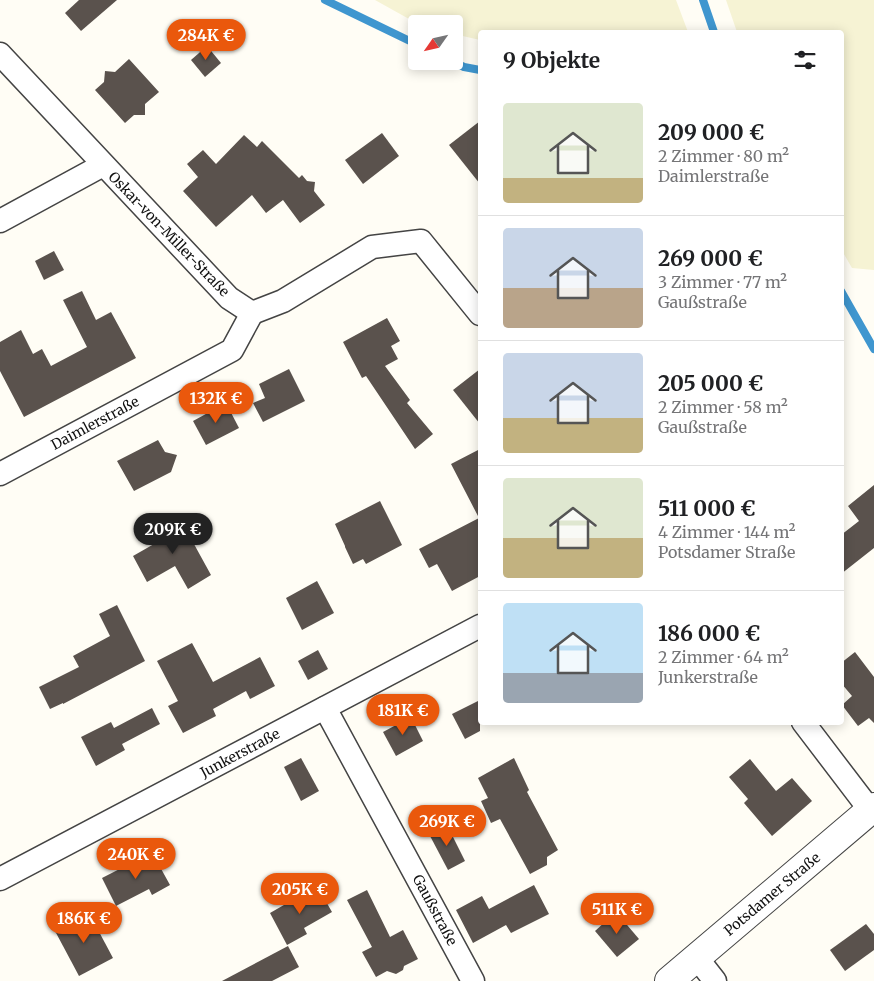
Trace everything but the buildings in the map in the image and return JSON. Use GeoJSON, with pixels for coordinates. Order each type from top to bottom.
{"type":"FeatureCollection","features":[{"type":"Feature","properties":{"kind":"street","name":"Oskar-von-Miller-Straße"},"geometry":{"type":"LineString","coordinates":[[0,54],[229,298],[252,313]]}},
{"type":"Feature","properties":{"kind":"street","name":"Oskar-von-Miller-Straße"},"geometry":{"type":"LineString","coordinates":[[0,220],[103,165]]}},
{"type":"Feature","properties":{"kind":"street"},"geometry":{"type":"LineString","coordinates":[[252,313],[283,301],[372,247],[421,242],[478,312]]}},
{"type":"Feature","properties":{"kind":"street","name":"Daimlerstraße"},"geometry":{"type":"LineString","coordinates":[[0,474],[232,350],[252,313]]}},
{"type":"Feature","properties":{"kind":"street","name":"Junkerstraße"},"geometry":{"type":"LineString","coordinates":[[0,879],[478,627]]}},
{"type":"Feature","properties":{"kind":"street","name":"Gaußstraße"},"geometry":{"type":"LineString","coordinates":[[325,708],[473,981]]}},
{"type":"Feature","properties":{"kind":"street"},"geometry":{"type":"LineString","coordinates":[[805,725],[872,808]]}},
{"type":"Feature","properties":{"kind":"street","name":"Potsdamer Straße"},"geometry":{"type":"LineString","coordinates":[[669,981],[872,808]]}},
{"type":"Feature","properties":{"kind":"street"},"geometry":{"type":"LineString","coordinates":[[697,958],[715,981]]}},
{"type":"Feature","properties":{"kind":"shaded area"},"geometry":{"type":"Polygon","coordinates":[[[375,0],[676,0],[687,30],[478,30],[478,40],[463,36],[463,15],[408,15],[408,18],[375,0]]]}},
{"type":"Feature","properties":{"kind":"shaded area"},"geometry":{"type":"Polygon","coordinates":[[[726,0],[874,0],[874,270],[852,268],[844,254],[844,30],[736,30],[726,0]]]}},
{"type":"Feature","properties":{"kind":"waterway"},"geometry":{"type":"LineString","coordinates":[[325,0],[408,40]]}},
{"type":"Feature","properties":{"kind":"waterway"},"geometry":{"type":"LineString","coordinates":[[703,0],[713,30]]}},
{"type":"Feature","properties":{"kind":"waterway"},"geometry":{"type":"LineString","coordinates":[[463,67],[478,70]]}},
{"type":"Feature","properties":{"kind":"waterway"},"geometry":{"type":"LineString","coordinates":[[844,296],[874,349]]}}]}
